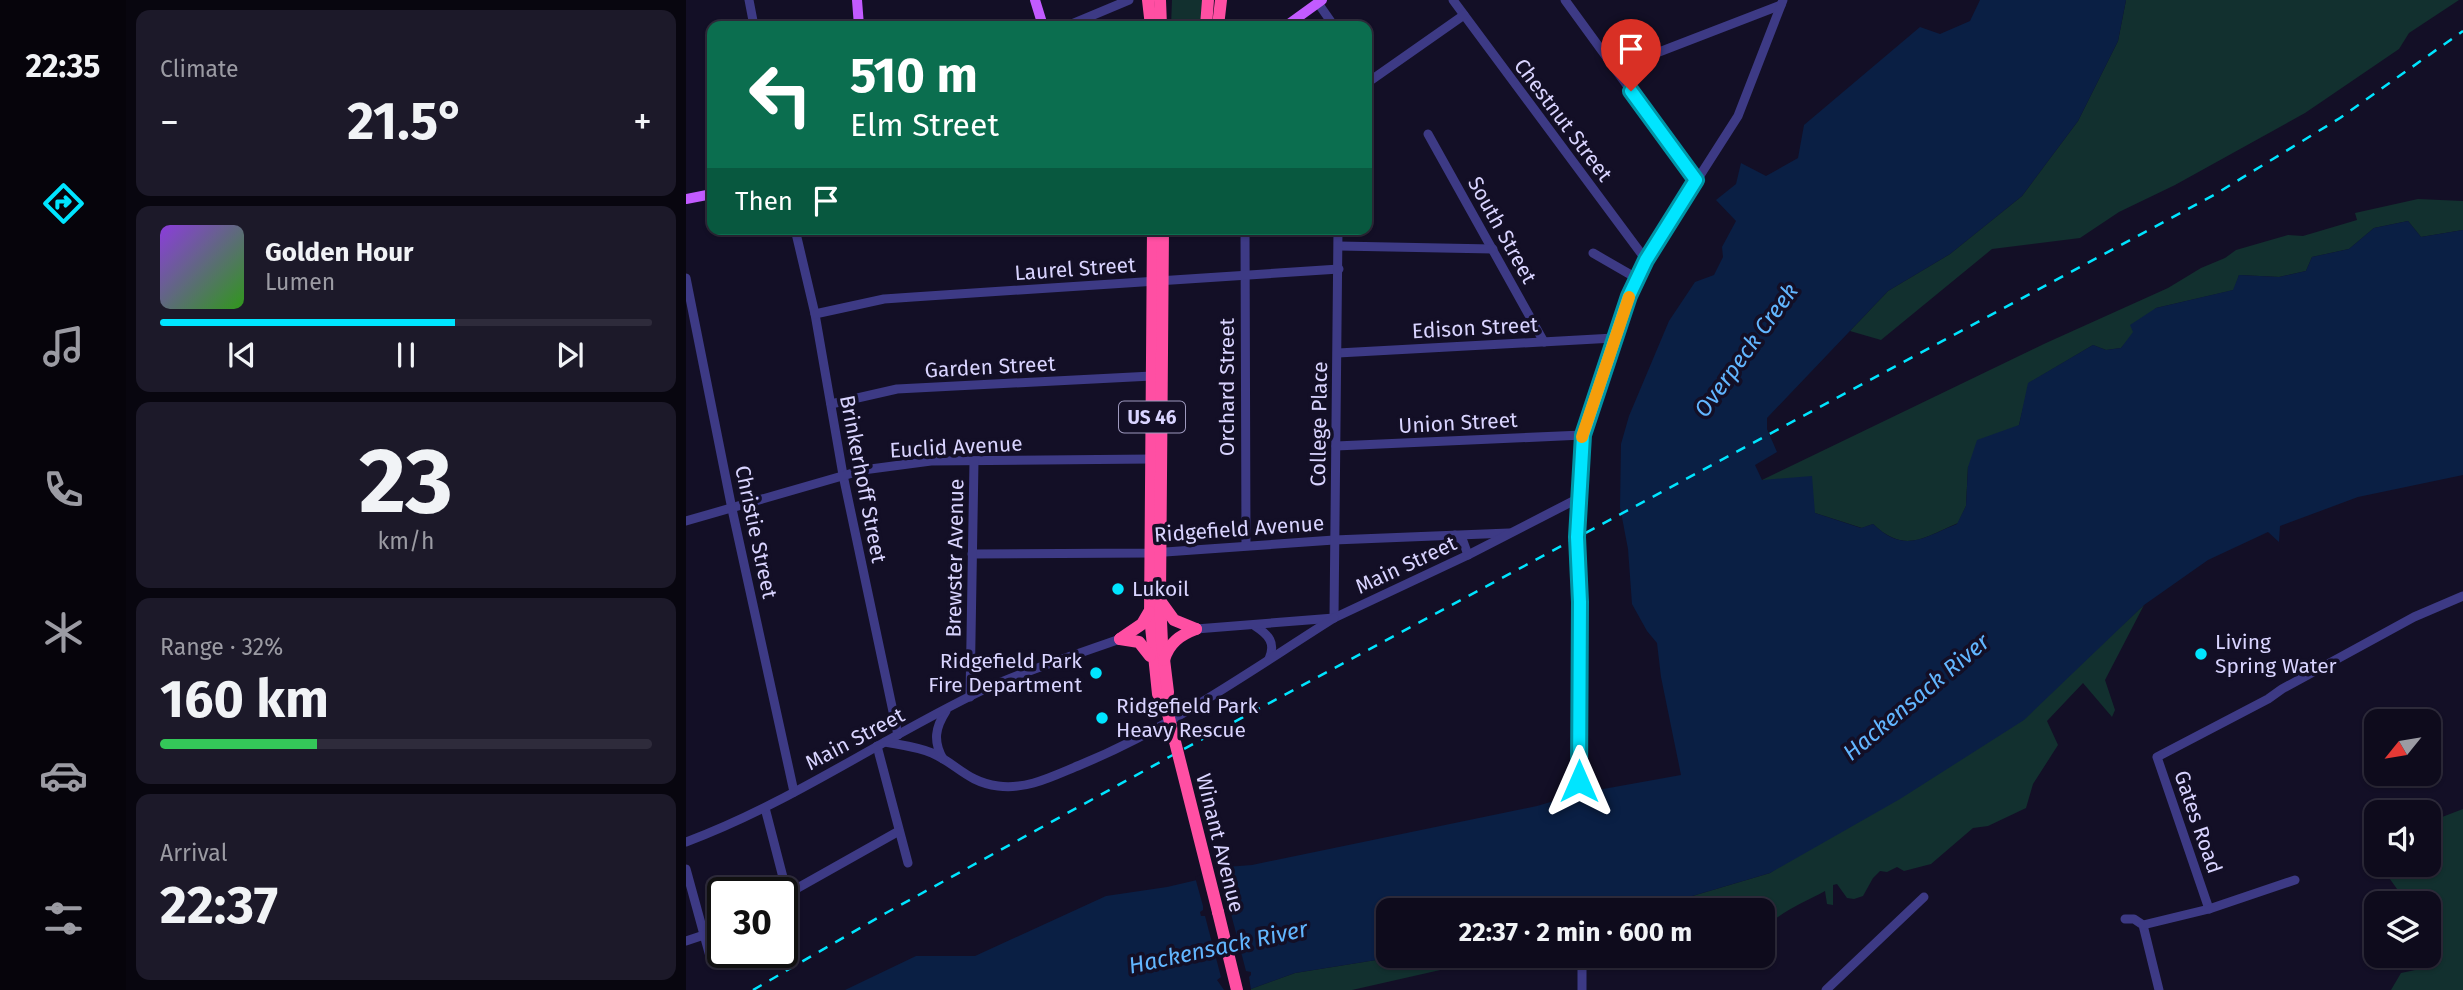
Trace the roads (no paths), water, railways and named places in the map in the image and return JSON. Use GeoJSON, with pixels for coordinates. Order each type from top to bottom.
{"type":"FeatureCollection","features":[{"type":"Feature","properties":{"kind":"highway"},"geometry":{"type":"LineString","coordinates":[[1148,0],[1150,21]]}},
{"type":"Feature","properties":{"kind":"highway"},"geometry":{"type":"LineString","coordinates":[[1160,0],[1161,21]]}},
{"type":"Feature","properties":{"kind":"highway"},"geometry":{"type":"LineString","coordinates":[[1206,21],[1208,0]]}},
{"type":"Feature","properties":{"kind":"highway"},"geometry":{"type":"LineString","coordinates":[[1219,21],[1221,0]]}},
{"type":"Feature","properties":{"kind":"highway","name":"Winant Avenue"},"geometry":{"type":"LineString","coordinates":[[1154,235],[1158,281],[1156,552],[1150,608],[1158,661],[1168,692],[1166,705],[1237,990]]}},
{"type":"Feature","properties":{"kind":"highway","name":"Winant Avenue"},"geometry":{"type":"LineString","coordinates":[[1158,661],[1160,599],[1152,459],[1152,376],[1162,235]]}},
{"type":"Feature","properties":{"kind":"highway"},"geometry":{"type":"LineString","coordinates":[[1160,599],[1170,617],[1182,625],[1196,629]]}},
{"type":"Feature","properties":{"kind":"highway"},"geometry":{"type":"LineString","coordinates":[[1120,639],[1142,624],[1150,608]]}},
{"type":"Feature","properties":{"kind":"highway"},"geometry":{"type":"LineString","coordinates":[[1120,639],[1133,639],[1142,643],[1158,661],[1173,642],[1196,629]]}},
{"type":"Feature","properties":{"kind":"main road"},"geometry":{"type":"LineString","coordinates":[[857,0],[859,21]]}},
{"type":"Feature","properties":{"kind":"main road"},"geometry":{"type":"LineString","coordinates":[[1035,0],[1041,21]]}},
{"type":"Feature","properties":{"kind":"main road"},"geometry":{"type":"LineString","coordinates":[[1293,21],[1320,2]]}},
{"type":"Feature","properties":{"kind":"main road"},"geometry":{"type":"LineString","coordinates":[[686,199],[707,195]]}},
{"type":"Feature","properties":{"kind":"street"},"geometry":{"type":"LineString","coordinates":[[749,0],[753,21]]}},
{"type":"Feature","properties":{"kind":"street"},"geometry":{"type":"LineString","coordinates":[[1078,21],[1129,0]]}},
{"type":"Feature","properties":{"kind":"street","name":"Chestnut Street"},"geometry":{"type":"LineString","coordinates":[[1453,0],[1646,260]]}},
{"type":"Feature","properties":{"kind":"street"},"geometry":{"type":"LineString","coordinates":[[1565,0],[1696,180]]}},
{"type":"Feature","properties":{"kind":"street"},"geometry":{"type":"LineString","coordinates":[[1320,2],[1331,21]]}},
{"type":"Feature","properties":{"kind":"street"},"geometry":{"type":"LineString","coordinates":[[1615,69],[1782,3]]}},
{"type":"Feature","properties":{"kind":"street"},"geometry":{"type":"LineString","coordinates":[[1579,781],[1577,499],[1583,435],[1629,296],[1646,260],[1738,116],[1782,3]]}},
{"type":"Feature","properties":{"kind":"street"},"geometry":{"type":"LineString","coordinates":[[1372,75],[1464,15]]}},
{"type":"Feature","properties":{"kind":"street","name":"South Street"},"geometry":{"type":"LineString","coordinates":[[1429,134],[1544,342]]}},
{"type":"Feature","properties":{"kind":"street","name":"Brinkerhoff Street"},"geometry":{"type":"LineString","coordinates":[[797,235],[843,475],[898,735]]}},
{"type":"Feature","properties":{"kind":"street","name":"Orchard Street"},"geometry":{"type":"LineString","coordinates":[[1244,235],[1245,545]]}},
{"type":"Feature","properties":{"kind":"street","name":"College Place"},"geometry":{"type":"LineString","coordinates":[[1334,618],[1339,235]]}},
{"type":"Feature","properties":{"kind":"street"},"geometry":{"type":"LineString","coordinates":[[1339,246],[1493,249]]}},
{"type":"Feature","properties":{"kind":"street"},"geometry":{"type":"LineString","coordinates":[[1593,253],[1638,279]]}},
{"type":"Feature","properties":{"kind":"street","name":"Laurel Street"},"geometry":{"type":"LineString","coordinates":[[814,314],[905,297],[1339,269]]}},
{"type":"Feature","properties":{"kind":"street","name":"Christie Street"},"geometry":{"type":"LineString","coordinates":[[686,278],[732,509],[794,792]]}},
{"type":"Feature","properties":{"kind":"street","name":"Edison Street"},"geometry":{"type":"LineString","coordinates":[[1338,353],[1615,338]]}},
{"type":"Feature","properties":{"kind":"street","name":"Garden Street"},"geometry":{"type":"LineString","coordinates":[[831,404],[897,389],[1152,376]]}},
{"type":"Feature","properties":{"kind":"street","name":"Union Street"},"geometry":{"type":"LineString","coordinates":[[1336,446],[1583,435]]}},
{"type":"Feature","properties":{"kind":"street","name":"Euclid Avenue"},"geometry":{"type":"LineString","coordinates":[[686,521],[863,470],[931,461],[1152,459]]}},
{"type":"Feature","properties":{"kind":"street","name":"Brewster Avenue"},"geometry":{"type":"LineString","coordinates":[[970,697],[974,461]]}},
{"type":"Feature","properties":{"kind":"street","name":"Main Street"},"geometry":{"type":"LineString","coordinates":[[1196,629],[1334,618],[1468,555],[1577,499]]}},
{"type":"Feature","properties":{"kind":"street","name":"Ridgefield Avenue"},"geometry":{"type":"LineString","coordinates":[[972,554],[1156,552],[1334,540],[1508,533]]}},
{"type":"Feature","properties":{"kind":"street"},"geometry":{"type":"LineString","coordinates":[[1455,536],[1463,541],[1468,555]]}},
{"type":"Feature","properties":{"kind":"street","name":"Gates Road"},"geometry":{"type":"LineString","coordinates":[[2209,909],[2157,757],[2268,699],[2414,617],[2463,596]]}},
{"type":"Feature","properties":{"kind":"street"},"geometry":{"type":"LineString","coordinates":[[908,863],[881,744],[923,750],[985,784],[1013,787],[1040,782],[1123,747],[1157,729],[1224,690],[1334,618]]}},
{"type":"Feature","properties":{"kind":"street"},"geometry":{"type":"LineString","coordinates":[[1255,626],[1268,634],[1273,651],[1269,659]]}},
{"type":"Feature","properties":{"kind":"street","name":"Main Street"},"geometry":{"type":"LineString","coordinates":[[686,842],[765,807],[970,697],[1009,679],[1120,639]]}},
{"type":"Feature","properties":{"kind":"street"},"geometry":{"type":"LineString","coordinates":[[943,759],[937,750],[935,734],[947,709]]}},
{"type":"Feature","properties":{"kind":"street"},"geometry":{"type":"LineString","coordinates":[[765,807],[784,877]]}},
{"type":"Feature","properties":{"kind":"street"},"geometry":{"type":"LineString","coordinates":[[798,888],[899,831]]}},
{"type":"Feature","properties":{"kind":"street"},"geometry":{"type":"LineString","coordinates":[[686,869],[707,946]]}},
{"type":"Feature","properties":{"kind":"street"},"geometry":{"type":"LineString","coordinates":[[2143,925],[2209,909],[2295,880]]}},
{"type":"Feature","properties":{"kind":"street"},"geometry":{"type":"LineString","coordinates":[[1826,990],[1924,897]]}},
{"type":"Feature","properties":{"kind":"street"},"geometry":{"type":"LineString","coordinates":[[2124,919],[2134,919],[2143,925],[2159,990]]}},
{"type":"Feature","properties":{"kind":"street"},"geometry":{"type":"LineString","coordinates":[[686,941],[704,935]]}},
{"type":"Feature","properties":{"kind":"street"},"geometry":{"type":"LineString","coordinates":[[1582,968],[1582,990]]}},
{"type":"Feature","properties":{"kind":"water"},"geometry":{"type":"Polygon","coordinates":[[[1980,0],[2126,0],[2118,41],[2078,121],[2022,196],[1950,254],[1888,291],[1767,418],[1767,429],[1777,452],[1755,465],[1762,480],[1812,476],[1815,513],[1861,528],[1873,524],[1884,533],[1904,541],[1934,534],[1957,524],[1966,506],[1968,467],[1977,440],[2019,425],[2028,383],[2093,345],[2106,350],[2121,348],[2133,332],[2130,325],[2156,308],[2233,290],[2239,275],[2279,277],[2306,271],[2312,257],[2349,249],[2374,228],[2408,221],[2421,237],[2463,230],[2463,475],[2358,497],[2280,526],[2279,542],[2268,532],[2208,560],[2144,605],[2024,720],[1900,799],[1770,873],[1686,898],[1376,898],[1376,960],[1295,973],[1248,990],[845,990],[916,956],[975,956],[1106,896],[1167,887],[1197,880],[1226,867],[1252,865],[1537,806],[1581,793],[1681,775],[1661,677],[1657,643],[1632,604],[1628,549],[1620,507],[1621,444],[1629,416],[1669,321],[1695,282],[1714,275],[1723,257],[1722,247],[1736,221],[1716,200],[1736,184],[1741,163],[1766,176],[1798,158],[1804,125],[1920,27],[1940,34],[1970,21],[1980,0]]]}},
{"type":"Feature","properties":{"kind":"railway"},"geometry":{"type":"LineString","coordinates":[[753,990],[886,913],[1171,756],[2214,195],[2340,118],[2463,31]]}},
{"type":"Feature","properties":{"kind":"place","name":"Lukoil"},"geometry":{"type":"Point","coordinates":[1118,589]}},
{"type":"Feature","properties":{"kind":"place","name":"Living Spring Water"},"geometry":{"type":"Point","coordinates":[2201,654]}},
{"type":"Feature","properties":{"kind":"place","name":"Ridgefield Park Fire Department"},"geometry":{"type":"Point","coordinates":[1096,673]}},
{"type":"Feature","properties":{"kind":"place","name":"Ridgefield Park Heavy Rescue"},"geometry":{"type":"Point","coordinates":[1102,718]}},
{"type":"Feature","properties":{"kind":"water label","name":"Overpeck Creek"},"geometry":{"type":"Point","coordinates":[1746,350]}},
{"type":"Feature","properties":{"kind":"water label","name":"Hackensack River"},"geometry":{"type":"Point","coordinates":[1916,697]}},
{"type":"Feature","properties":{"kind":"water label","name":"Hackensack River"},"geometry":{"type":"Point","coordinates":[1218,947]}}]}
